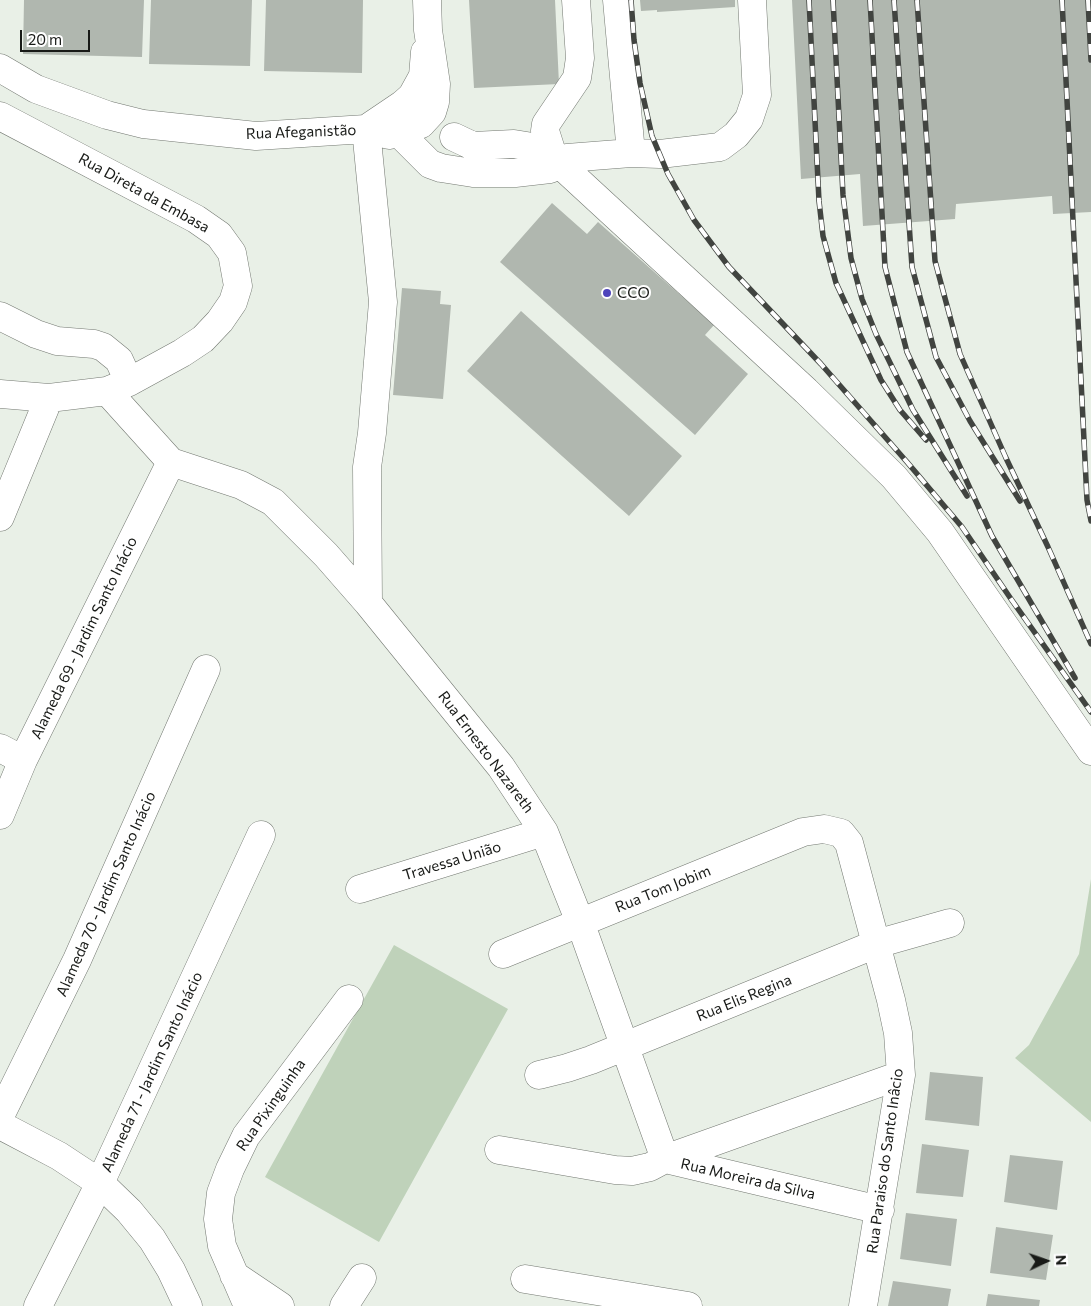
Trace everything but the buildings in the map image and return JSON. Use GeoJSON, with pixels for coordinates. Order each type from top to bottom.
{"type":"FeatureCollection","features":[{"type":"Feature","properties":{"kind":"street"},"geometry":{"type":"LineString","coordinates":[[427,0],[428,30],[436,84],[435,102],[432,112],[458,144],[458,155],[447,179]]}},
{"type":"Feature","properties":{"kind":"street"},"geometry":{"type":"LineString","coordinates":[[558,161],[544,131],[546,124],[577,78],[580,58],[576,0]]}},
{"type":"Feature","properties":{"kind":"street"},"geometry":{"type":"LineString","coordinates":[[617,0],[631,153]]}},
{"type":"Feature","properties":{"kind":"street"},"geometry":{"type":"LineString","coordinates":[[447,179],[473,173],[515,172],[558,161],[631,153],[660,154],[720,147],[736,134],[749,119],[757,95],[752,0]]}},
{"type":"Feature","properties":{"kind":"street"},"geometry":{"type":"LineString","coordinates":[[368,603],[368,467],[383,302],[366,129],[404,104],[418,88],[423,76],[428,30]]}},
{"type":"Feature","properties":{"kind":"street","name":"Rua Afeganistão"},"geometry":{"type":"LineString","coordinates":[[0,68],[36,89],[107,115],[143,124],[256,136],[366,129],[389,135],[421,124],[432,112]]}},
{"type":"Feature","properties":{"kind":"street","name":"Rua Direta da Embasa"},"geometry":{"type":"LineString","coordinates":[[0,116],[196,220],[219,235],[232,253],[238,286],[233,302],[220,321],[203,339],[182,353],[118,386],[49,398],[0,394]]}},
{"type":"Feature","properties":{"kind":"street"},"geometry":{"type":"LineString","coordinates":[[399,133],[447,179]]}},
{"type":"Feature","properties":{"kind":"street"},"geometry":{"type":"LineString","coordinates":[[454,137],[473,146],[514,144],[558,161],[806,391],[894,477],[940,532],[1091,751]]}},
{"type":"Feature","properties":{"kind":"street"},"geometry":{"type":"LineString","coordinates":[[0,316],[36,334],[57,341],[94,344],[103,347],[120,360],[118,386],[171,462]]}},
{"type":"Feature","properties":{"kind":"street"},"geometry":{"type":"LineString","coordinates":[[0,517],[49,398]]}},
{"type":"Feature","properties":{"kind":"street","name":"Rua Ernesto Nazareth"},"geometry":{"type":"LineString","coordinates":[[171,462],[241,485],[274,502],[326,555],[368,603],[501,767],[544,832],[626,1046],[665,1159]]}},
{"type":"Feature","properties":{"kind":"street","name":"Alameda 69 - Jardim Santo Inácio"},"geometry":{"type":"LineString","coordinates":[[0,816],[12,754],[171,462]]}},
{"type":"Feature","properties":{"kind":"street","name":"Alameda 70 - Jardim Santo Inácio"},"geometry":{"type":"LineString","coordinates":[[0,1116],[77,960],[206,669]]}},
{"type":"Feature","properties":{"kind":"street","name":"Rua Tom Jobim"},"geometry":{"type":"LineString","coordinates":[[503,954],[802,832],[824,829]]}},
{"type":"Feature","properties":{"kind":"street","name":"Rua Paraiso do Santo Inâcio"},"geometry":{"type":"LineString","coordinates":[[824,829],[841,833],[849,843],[898,1033],[901,1075],[863,1306]]}},
{"type":"Feature","properties":{"kind":"street","name":"Travessa União"},"geometry":{"type":"LineString","coordinates":[[360,889],[544,832]]}},
{"type":"Feature","properties":{"kind":"street","name":"Alameda 71 - Jardim Santo Inácio"},"geometry":{"type":"LineString","coordinates":[[38,1306],[100,1183],[261,835]]}},
{"type":"Feature","properties":{"kind":"street","name":"Rua Elis Regina"},"geometry":{"type":"LineString","coordinates":[[539,1075],[581,1064],[876,944],[950,923]]}},
{"type":"Feature","properties":{"kind":"street","name":"Rua Pixinguinha"},"geometry":{"type":"LineString","coordinates":[[248,1306],[232,1274],[222,1246],[218,1219],[221,1193],[246,1136],[349,999]]}},
{"type":"Feature","properties":{"kind":"street"},"geometry":{"type":"LineString","coordinates":[[665,1159],[901,1075]]}},
{"type":"Feature","properties":{"kind":"street"},"geometry":{"type":"LineString","coordinates":[[0,1124],[59,1156],[100,1183],[129,1211],[152,1239],[171,1270],[188,1306]]}},
{"type":"Feature","properties":{"kind":"street","name":"Rua Moreira da Silva"},"geometry":{"type":"LineString","coordinates":[[500,1150],[615,1170],[632,1171],[650,1167],[665,1159],[880,1210]]}},
{"type":"Feature","properties":{"kind":"street"},"geometry":{"type":"LineString","coordinates":[[232,1274],[280,1306]]}},
{"type":"Feature","properties":{"kind":"street"},"geometry":{"type":"LineString","coordinates":[[344,1306],[362,1278]]}},
{"type":"Feature","properties":{"kind":"street"},"geometry":{"type":"LineString","coordinates":[[525,1278],[688,1306]]}},
{"type":"Feature","properties":{"kind":"green space"},"geometry":{"type":"Polygon","coordinates":[[[1091,879],[1091,1122],[1015,1058],[1029,1045],[1079,954],[1091,879]]]}},
{"type":"Feature","properties":{"kind":"green space"},"geometry":{"type":"Polygon","coordinates":[[[394,945],[508,1009],[379,1242],[265,1177],[394,945]]]}},
{"type":"Feature","properties":{"kind":"railway"},"geometry":{"type":"LineString","coordinates":[[631,0],[640,83],[652,136],[668,174],[694,220],[729,267],[821,364],[962,527],[1091,712]]}},
{"type":"Feature","properties":{"kind":"railway"},"geometry":{"type":"LineString","coordinates":[[809,0],[819,201],[823,236],[836,283],[881,380],[900,410],[926,440]]}},
{"type":"Feature","properties":{"kind":"railway"},"geometry":{"type":"LineString","coordinates":[[833,0],[843,195],[851,258],[862,299],[876,334],[913,410],[967,496]]}},
{"type":"Feature","properties":{"kind":"railway"},"geometry":{"type":"LineString","coordinates":[[870,0],[885,267],[907,352],[992,536],[1075,678]]}},
{"type":"Feature","properties":{"kind":"railway"},"geometry":{"type":"LineString","coordinates":[[894,0],[912,267],[936,357],[970,421],[1020,501]]}},
{"type":"Feature","properties":{"kind":"railway"},"geometry":{"type":"LineString","coordinates":[[917,0],[935,261],[960,354],[1091,644]]}},
{"type":"Feature","properties":{"kind":"railway"},"geometry":{"type":"LineString","coordinates":[[1062,0],[1087,500],[1091,521]]}},
{"type":"Feature","properties":{"kind":"railway"},"geometry":{"type":"LineString","coordinates":[[1088,0],[1091,60]]}},
{"type":"Feature","properties":{"kind":"place","name":"CCO"},"geometry":{"type":"Point","coordinates":[607,293]}}]}
